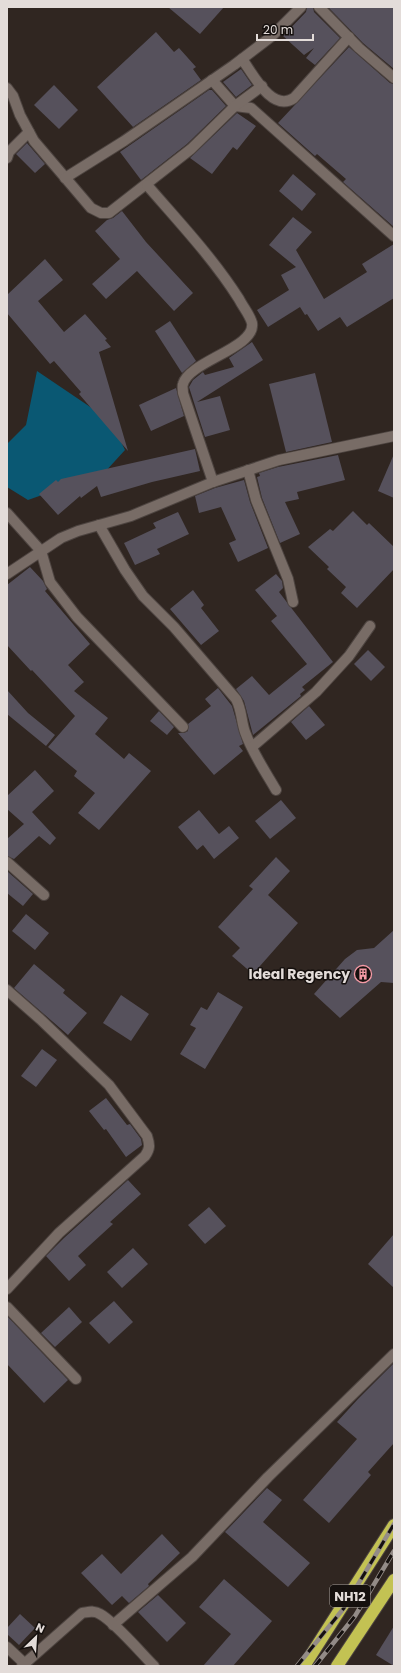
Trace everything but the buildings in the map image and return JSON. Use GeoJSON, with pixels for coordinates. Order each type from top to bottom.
{"type":"FeatureCollection","features":[{"type":"Feature","properties":{"kind":"highway","name":"NH12"},"geometry":{"type":"LineString","coordinates":[[304,1666],[394,1526]]}},
{"type":"Feature","properties":{"kind":"highway","name":"NH12"},"geometry":{"type":"LineString","coordinates":[[337,1666],[394,1580]]}},
{"type":"Feature","properties":{"kind":"street"},"geometry":{"type":"LineString","coordinates":[[65,178],[124,141],[242,59],[272,36],[301,7]]}},
{"type":"Feature","properties":{"kind":"street"},"geometry":{"type":"LineString","coordinates":[[319,7],[394,78]]}},
{"type":"Feature","properties":{"kind":"street"},"geometry":{"type":"LineString","coordinates":[[242,59],[262,86],[277,101],[289,101],[294,98],[349,37]]}},
{"type":"Feature","properties":{"kind":"street"},"geometry":{"type":"LineString","coordinates":[[212,80],[235,106],[251,108],[394,236]]}},
{"type":"Feature","properties":{"kind":"street"},"geometry":{"type":"LineString","coordinates":[[7,88],[13,96],[20,115],[29,132],[42,152],[91,208],[101,213],[109,213],[191,149],[235,106],[262,86]]}},
{"type":"Feature","properties":{"kind":"street"},"geometry":{"type":"LineString","coordinates":[[7,158],[9,152],[29,132]]}},
{"type":"Feature","properties":{"kind":"street"},"geometry":{"type":"LineString","coordinates":[[147,184],[227,281],[250,318],[252,325],[247,338],[195,371],[187,377],[183,384],[183,393],[214,482]]}},
{"type":"Feature","properties":{"kind":"street"},"geometry":{"type":"LineString","coordinates":[[7,574],[61,538],[78,531],[99,526],[165,503],[214,482],[279,460],[394,436]]}},
{"type":"Feature","properties":{"kind":"street"},"geometry":{"type":"LineString","coordinates":[[248,470],[256,500],[288,579],[293,602]]}},
{"type":"Feature","properties":{"kind":"street"},"geometry":{"type":"LineString","coordinates":[[7,513],[41,551],[50,582],[62,599],[184,727]]}},
{"type":"Feature","properties":{"kind":"street"},"geometry":{"type":"LineString","coordinates":[[99,526],[125,570],[143,596],[174,627],[236,699],[241,707],[245,731],[252,747],[276,790]]}},
{"type":"Feature","properties":{"kind":"street"},"geometry":{"type":"LineString","coordinates":[[252,747],[316,692],[349,656],[370,626]]}},
{"type":"Feature","properties":{"kind":"street"},"geometry":{"type":"LineString","coordinates":[[7,862],[44,895]]}},
{"type":"Feature","properties":{"kind":"street"},"geometry":{"type":"LineString","coordinates":[[7,1289],[59,1233],[145,1156],[149,1150],[150,1144],[147,1136],[109,1086],[8,993]]}},
{"type":"Feature","properties":{"kind":"street"},"geometry":{"type":"LineString","coordinates":[[7,1307],[76,1378]]}},
{"type":"Feature","properties":{"kind":"street"},"geometry":{"type":"LineString","coordinates":[[113,1625],[197,1551],[268,1477],[394,1354]]}},
{"type":"Feature","properties":{"kind":"street"},"geometry":{"type":"LineString","coordinates":[[7,1647],[23,1665],[82,1613],[92,1611],[100,1614],[113,1625],[154,1666]]}},
{"type":"Feature","properties":{"kind":"water"},"geometry":{"type":"Polygon","coordinates":[[[37,371],[111,421],[125,450],[104,473],[28,500],[7,487],[7,444],[26,425],[37,371]]]}},
{"type":"Feature","properties":{"kind":"railway"},"geometry":{"type":"LineString","coordinates":[[297,1666],[344,1608],[394,1524]]}},
{"type":"Feature","properties":{"kind":"railway"},"geometry":{"type":"LineString","coordinates":[[315,1666],[355,1616],[394,1551]]}},
{"type":"Feature","properties":{"kind":"place","name":"Ideal Regency"},"geometry":{"type":"Point","coordinates":[363,974]}}]}
